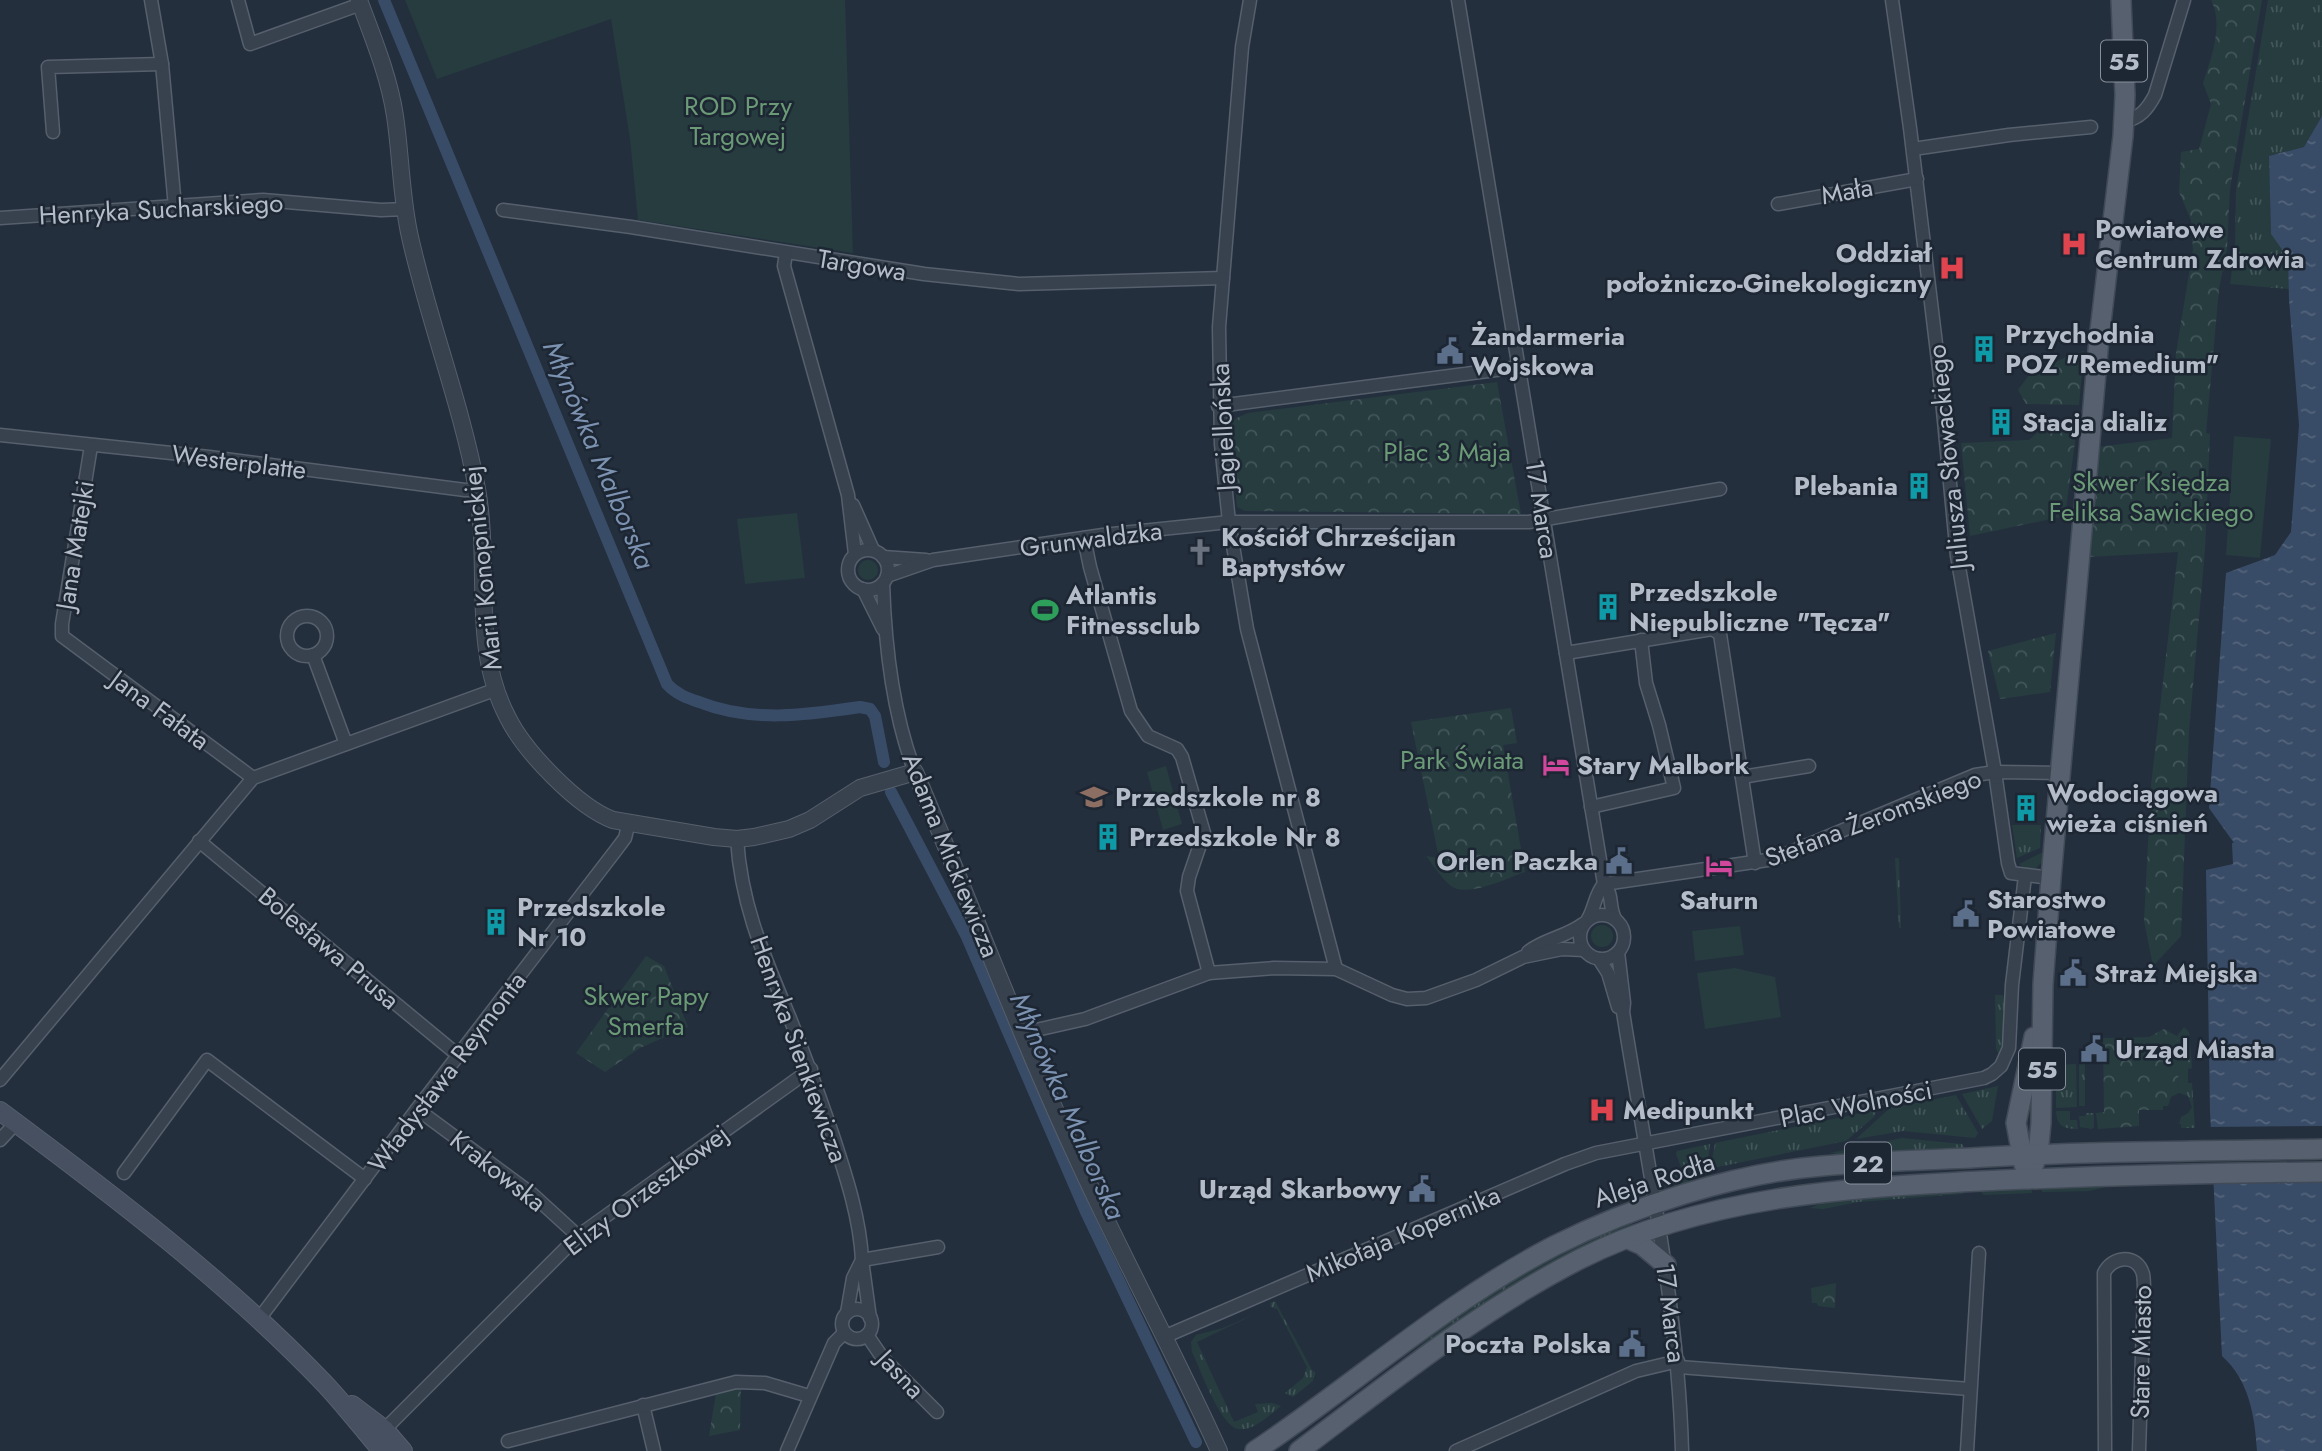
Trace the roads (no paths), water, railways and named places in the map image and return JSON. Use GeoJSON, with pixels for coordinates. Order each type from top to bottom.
{"type":"FeatureCollection","features":[{"type":"Feature","properties":{"kind":"main road","name":"55"},"geometry":{"type":"LineString","coordinates":[[2028,1179],[2029,1154],[2016,1124],[2043,984],[2099,339],[2124,121],[2121,0]]}},
{"type":"Feature","properties":{"kind":"main road"},"geometry":{"type":"LineString","coordinates":[[0,1111],[143,1220],[259,1319],[380,1441],[403,1451]]}},
{"type":"Feature","properties":{"kind":"main road","name":"Aleja Rodła"},"geometry":{"type":"LineString","coordinates":[[1255,1451],[1503,1274],[1557,1245],[1636,1211],[1716,1185],[1820,1166],[2029,1154],[2322,1149]]}},
{"type":"Feature","properties":{"kind":"main road","name":"Aleja Rodła"},"geometry":{"type":"LineString","coordinates":[[1299,1451],[1464,1327],[1581,1258],[1660,1227],[1711,1212],[1807,1194],[1863,1188],[2136,1174],[2322,1171]]}},
{"type":"Feature","properties":{"kind":"main road"},"geometry":{"type":"LineString","coordinates":[[1628,1239],[1642,1245],[1666,1265]]}},
{"type":"Feature","properties":{"kind":"street"},"geometry":{"type":"LineString","coordinates":[[151,0],[162,64],[175,207]]}},
{"type":"Feature","properties":{"kind":"street","name":"Marii Konopnickiej"},"geometry":{"type":"LineString","coordinates":[[238,0],[250,44],[360,2],[391,93],[405,209],[415,256],[477,490],[483,545],[485,641],[507,718],[523,743],[565,787],[600,815],[737,839],[789,829],[810,820],[860,788],[915,772]]}},
{"type":"Feature","properties":{"kind":"street","name":"Jagiellońska"},"geometry":{"type":"LineString","coordinates":[[1250,0],[1242,47],[1219,327],[1218,407],[1229,522],[1247,629],[1336,969]]}},
{"type":"Feature","properties":{"kind":"street","name":"Juliusza Słowackiego"},"geometry":{"type":"LineString","coordinates":[[1892,0],[1917,179],[1957,556],[2011,873],[2025,876]]}},
{"type":"Feature","properties":{"kind":"street"},"geometry":{"type":"LineString","coordinates":[[2124,121],[2138,117],[2155,95],[2184,0]]}},
{"type":"Feature","properties":{"kind":"street","name":"17 Marca"},"geometry":{"type":"LineString","coordinates":[[1459,5],[1604,884],[1611,892],[1611,910],[1615,919]]}},
{"type":"Feature","properties":{"kind":"street"},"geometry":{"type":"LineString","coordinates":[[53,132],[48,67],[162,64]]}},
{"type":"Feature","properties":{"kind":"street"},"geometry":{"type":"LineString","coordinates":[[1913,149],[2009,135],[2091,127]]}},
{"type":"Feature","properties":{"kind":"street","name":"Mała"},"geometry":{"type":"LineString","coordinates":[[1778,204],[1917,179]]}},
{"type":"Feature","properties":{"kind":"street","name":"Henryka Sucharskiego"},"geometry":{"type":"LineString","coordinates":[[0,218],[263,200],[381,210],[405,209]]}},
{"type":"Feature","properties":{"kind":"street","name":"Targowa"},"geometry":{"type":"LineString","coordinates":[[503,210],[924,274],[1018,284],[1223,278]]}},
{"type":"Feature","properties":{"kind":"street"},"geometry":{"type":"LineString","coordinates":[[786,253],[784,266],[848,495],[855,554]]}},
{"type":"Feature","properties":{"kind":"street"},"geometry":{"type":"LineString","coordinates":[[1218,407],[1519,367]]}},
{"type":"Feature","properties":{"kind":"street","name":"Westerplatte"},"geometry":{"type":"LineString","coordinates":[[0,435],[477,490]]}},
{"type":"Feature","properties":{"kind":"street","name":"Jana Matejki"},"geometry":{"type":"LineString","coordinates":[[68,642],[62,636],[61,630],[91,446]]}},
{"type":"Feature","properties":{"kind":"street","name":"Grunwaldzka"},"geometry":{"type":"LineString","coordinates":[[885,579],[933,560],[1084,538],[1229,522],[1530,523],[1720,489]]}},
{"type":"Feature","properties":{"kind":"street"},"geometry":{"type":"LineString","coordinates":[[848,495],[878,553],[888,566],[885,579],[873,589],[863,589],[853,583],[848,571],[855,554],[867,550],[878,553]]}},
{"type":"Feature","properties":{"kind":"street"},"geometry":{"type":"LineString","coordinates":[[1084,538],[1131,710],[1148,736],[1177,749],[1182,757],[1204,833],[1187,891],[1209,973]]}},
{"type":"Feature","properties":{"kind":"street","name":"Grunwaldzka"},"geometry":{"type":"LineString","coordinates":[[878,553],[933,560]]}},
{"type":"Feature","properties":{"kind":"street","name":"Adama Mickiewicza"},"geometry":{"type":"LineString","coordinates":[[885,579],[885,632],[895,700],[915,772],[1083,1170],[1166,1336],[1219,1451]]}},
{"type":"Feature","properties":{"kind":"street","name":"Adama Mickiewicza"},"geometry":{"type":"LineString","coordinates":[[863,589],[885,632]]}},
{"type":"Feature","properties":{"kind":"street"},"geometry":{"type":"LineString","coordinates":[[1566,653],[1712,629],[1720,634],[1755,863]]}},
{"type":"Feature","properties":{"kind":"street"},"geometry":{"type":"LineString","coordinates":[[1591,807],[1660,792],[1674,788],[1675,785],[1646,683],[1640,640]]}},
{"type":"Feature","properties":{"kind":"street","name":"Jana Fałata"},"geometry":{"type":"LineString","coordinates":[[68,642],[253,778]]}},
{"type":"Feature","properties":{"kind":"street"},"geometry":{"type":"LineString","coordinates":[[313,655],[346,744]]}},
{"type":"Feature","properties":{"kind":"street"},"geometry":{"type":"LineString","coordinates":[[0,1080],[253,778],[497,689]]}},
{"type":"Feature","properties":{"kind":"street"},"geometry":{"type":"LineString","coordinates":[[1742,778],[1809,766]]}},
{"type":"Feature","properties":{"kind":"street","name":"Stefana Żeromskiego"},"geometry":{"type":"LineString","coordinates":[[1604,884],[1755,863],[1784,855],[1975,775],[1995,772],[2061,773]]}},
{"type":"Feature","properties":{"kind":"street","name":"Władysława Reymonta"},"geometry":{"type":"LineString","coordinates":[[259,1319],[416,1109],[621,844],[629,822]]}},
{"type":"Feature","properties":{"kind":"street","name":"Henryka Sienkiewicza"},"geometry":{"type":"LineString","coordinates":[[737,839],[739,873],[755,936],[811,1069],[853,1205],[861,1238],[870,1318]]}},
{"type":"Feature","properties":{"kind":"street","name":"Bolesława Prusa"},"geometry":{"type":"LineString","coordinates":[[199,841],[459,1056]]}},
{"type":"Feature","properties":{"kind":"street"},"geometry":{"type":"LineString","coordinates":[[2025,876],[2051,878]]}},
{"type":"Feature","properties":{"kind":"street","name":"Plac Wolności"},"geometry":{"type":"LineString","coordinates":[[1644,1143],[1984,1078],[1992,1074],[2001,1066],[2009,1048],[2012,985],[2025,876]]}},
{"type":"Feature","properties":{"kind":"street"},"geometry":{"type":"LineString","coordinates":[[1522,957],[1534,948],[1573,932],[1585,922],[1593,911],[1597,892],[1604,884]]}},
{"type":"Feature","properties":{"kind":"street"},"geometry":{"type":"LineString","coordinates":[[1023,1033],[1086,1019],[1209,973],[1274,968],[1336,969],[1392,995],[1416,999],[1437,995],[1522,957],[1562,949],[1584,950],[1599,959],[1606,959],[1618,952],[1624,938],[1615,919],[1602,914],[1585,922],[1579,938],[1584,950]]}},
{"type":"Feature","properties":{"kind":"street","name":"17 Marca"},"geometry":{"type":"LineString","coordinates":[[1618,952],[1623,1012],[1666,1265],[1678,1364],[1682,1451]]}},
{"type":"Feature","properties":{"kind":"street","name":"17 Marca"},"geometry":{"type":"LineString","coordinates":[[1599,959],[1608,973],[1618,1006],[1623,1012]]}},
{"type":"Feature","properties":{"kind":"street"},"geometry":{"type":"LineString","coordinates":[[124,1173],[208,1060],[365,1179]]}},
{"type":"Feature","properties":{"kind":"street","name":"Elizy Orzeszkowej"},"geometry":{"type":"LineString","coordinates":[[380,1441],[578,1236],[811,1069]]}},
{"type":"Feature","properties":{"kind":"street","name":"Krakowska"},"geometry":{"type":"LineString","coordinates":[[416,1109],[532,1194],[578,1236]]}},
{"type":"Feature","properties":{"kind":"street"},"geometry":{"type":"LineString","coordinates":[[0,1140],[16,1123]]}},
{"type":"Feature","properties":{"kind":"street","name":"Mikołaja Kopernika"},"geometry":{"type":"LineString","coordinates":[[1166,1336],[1565,1164],[1596,1153],[1644,1143]]}},
{"type":"Feature","properties":{"kind":"street"},"geometry":{"type":"LineString","coordinates":[[1636,1211],[1651,1176]]}},
{"type":"Feature","properties":{"kind":"street"},"geometry":{"type":"LineString","coordinates":[[862,1260],[938,1247]]}},
{"type":"Feature","properties":{"kind":"street"},"geometry":{"type":"LineString","coordinates":[[1967,1451],[1979,1253]]}},
{"type":"Feature","properties":{"kind":"street","name":"Stare Miasto"},"geometry":{"type":"LineString","coordinates":[[2105,1451],[2104,1273],[2110,1263],[2125,1259],[2138,1266],[2143,1274],[2139,1451]]}},
{"type":"Feature","properties":{"kind":"street","name":"Henryka Sienkiewicza"},"geometry":{"type":"LineString","coordinates":[[847,1313],[853,1278],[862,1260]]}},
{"type":"Feature","properties":{"kind":"street"},"geometry":{"type":"LineString","coordinates":[[859,1309],[870,1318],[871,1327],[867,1335],[855,1339],[845,1333],[842,1321],[847,1313],[859,1309]]}},
{"type":"Feature","properties":{"kind":"street"},"geometry":{"type":"LineString","coordinates":[[787,1451],[834,1343],[845,1333]]}},
{"type":"Feature","properties":{"kind":"street","name":"Jasna"},"geometry":{"type":"LineString","coordinates":[[867,1335],[882,1357],[937,1412]]}},
{"type":"Feature","properties":{"kind":"street"},"geometry":{"type":"LineString","coordinates":[[1456,1451],[1636,1371],[1678,1364],[1970,1389]]}},
{"type":"Feature","properties":{"kind":"street"},"geometry":{"type":"LineString","coordinates":[[508,1441],[736,1382],[765,1383],[809,1396]]}},
{"type":"Feature","properties":{"kind":"street"},"geometry":{"type":"LineString","coordinates":[[643,1405],[654,1451]]}},
{"type":"Feature","properties":{"kind":"water"},"geometry":{"type":"Polygon","coordinates":[[[2322,116],[2322,1451],[2257,1451],[2249,1399],[2239,1376],[2222,1356],[2210,1111],[2206,870],[2233,864],[2234,843],[2209,808],[2226,573],[2275,555],[2291,532],[2299,425],[2288,258],[2271,234],[2269,156],[2304,147],[2322,116]]]}},
{"type":"Feature","properties":{"kind":"waterway","name":"Młynówka Malborska"},"geometry":{"type":"LineString","coordinates":[[384,0],[667,684],[690,699],[739,713],[779,715],[860,707],[870,709],[875,716],[884,762]]}},
{"type":"Feature","properties":{"kind":"waterway","name":"Młynówka Malborska"},"geometry":{"type":"LineString","coordinates":[[891,792],[967,937],[1087,1214],[1196,1442]]}},
{"type":"Feature","properties":{"kind":"place","name":"Powiatowe Centrum Zdrowia"},"geometry":{"type":"Point","coordinates":[2074,244]}},
{"type":"Feature","properties":{"kind":"place","name":"Oddział położniczo-Ginekologiczny"},"geometry":{"type":"Point","coordinates":[1952,268]}},
{"type":"Feature","properties":{"kind":"place","name":"Przychodnia POZ \"Remedium\""},"geometry":{"type":"Point","coordinates":[1984,349]}},
{"type":"Feature","properties":{"kind":"place","name":"Żandarmeria Wojskowa"},"geometry":{"type":"Point","coordinates":[1450,351]}},
{"type":"Feature","properties":{"kind":"place","name":"Stacja dializ"},"geometry":{"type":"Point","coordinates":[2001,422]}},
{"type":"Feature","properties":{"kind":"place","name":"Plebania"},"geometry":{"type":"Point","coordinates":[1919,486]}},
{"type":"Feature","properties":{"kind":"place","name":"Kościół Chrześcijan Baptystów"},"geometry":{"type":"Point","coordinates":[1200,552]}},
{"type":"Feature","properties":{"kind":"place","name":"Przedszkole Niepubliczne \"Tęcza\""},"geometry":{"type":"Point","coordinates":[1608,607]}},
{"type":"Feature","properties":{"kind":"place","name":"Atlantis Fitnessclub"},"geometry":{"type":"Point","coordinates":[1045,610]}},
{"type":"Feature","properties":{"kind":"place","name":"Stary Malbork"},"geometry":{"type":"Point","coordinates":[1556,765]}},
{"type":"Feature","properties":{"kind":"place","name":"Przedszkole nr 8"},"geometry":{"type":"Point","coordinates":[1094,797]}},
{"type":"Feature","properties":{"kind":"place","name":"Wodociągowa wieża ciśnień"},"geometry":{"type":"Point","coordinates":[2026,808]}},
{"type":"Feature","properties":{"kind":"place","name":"Przedszkole Nr 8"},"geometry":{"type":"Point","coordinates":[1108,837]}},
{"type":"Feature","properties":{"kind":"place","name":"Orlen Paczka"},"geometry":{"type":"Point","coordinates":[1619,861]}},
{"type":"Feature","properties":{"kind":"place","name":"Saturn"},"geometry":{"type":"Point","coordinates":[1719,866]}},
{"type":"Feature","properties":{"kind":"place","name":"Starostwo Powiatowe"},"geometry":{"type":"Point","coordinates":[1966,914]}},
{"type":"Feature","properties":{"kind":"place","name":"Przedszkole Nr 10"},"geometry":{"type":"Point","coordinates":[496,922]}},
{"type":"Feature","properties":{"kind":"place","name":"Straż Miejska"},"geometry":{"type":"Point","coordinates":[2073,973]}},
{"type":"Feature","properties":{"kind":"place","name":"Urząd Miasta"},"geometry":{"type":"Point","coordinates":[2094,1049]}},
{"type":"Feature","properties":{"kind":"place","name":"Medipunkt"},"geometry":{"type":"Point","coordinates":[1602,1110]}},
{"type":"Feature","properties":{"kind":"place","name":"Urząd Skarbowy"},"geometry":{"type":"Point","coordinates":[1422,1189]}},
{"type":"Feature","properties":{"kind":"place","name":"Poczta Polska"},"geometry":{"type":"Point","coordinates":[1632,1344]}},
{"type":"Feature","properties":{"kind":"park label","name":"ROD Przy Targowej"},"geometry":{"type":"Point","coordinates":[738,121]}},
{"type":"Feature","properties":{"kind":"park label","name":"Plac 3 Maja"},"geometry":{"type":"Point","coordinates":[1447,452]}},
{"type":"Feature","properties":{"kind":"park label","name":"Skwer Księdza Feliksa Sawickiego"},"geometry":{"type":"Point","coordinates":[2151,497]}},
{"type":"Feature","properties":{"kind":"park label","name":"Park Świata"},"geometry":{"type":"Point","coordinates":[1462,760]}},
{"type":"Feature","properties":{"kind":"park label","name":"Skwer Papy Smerfa"},"geometry":{"type":"Point","coordinates":[646,1011]}}]}
